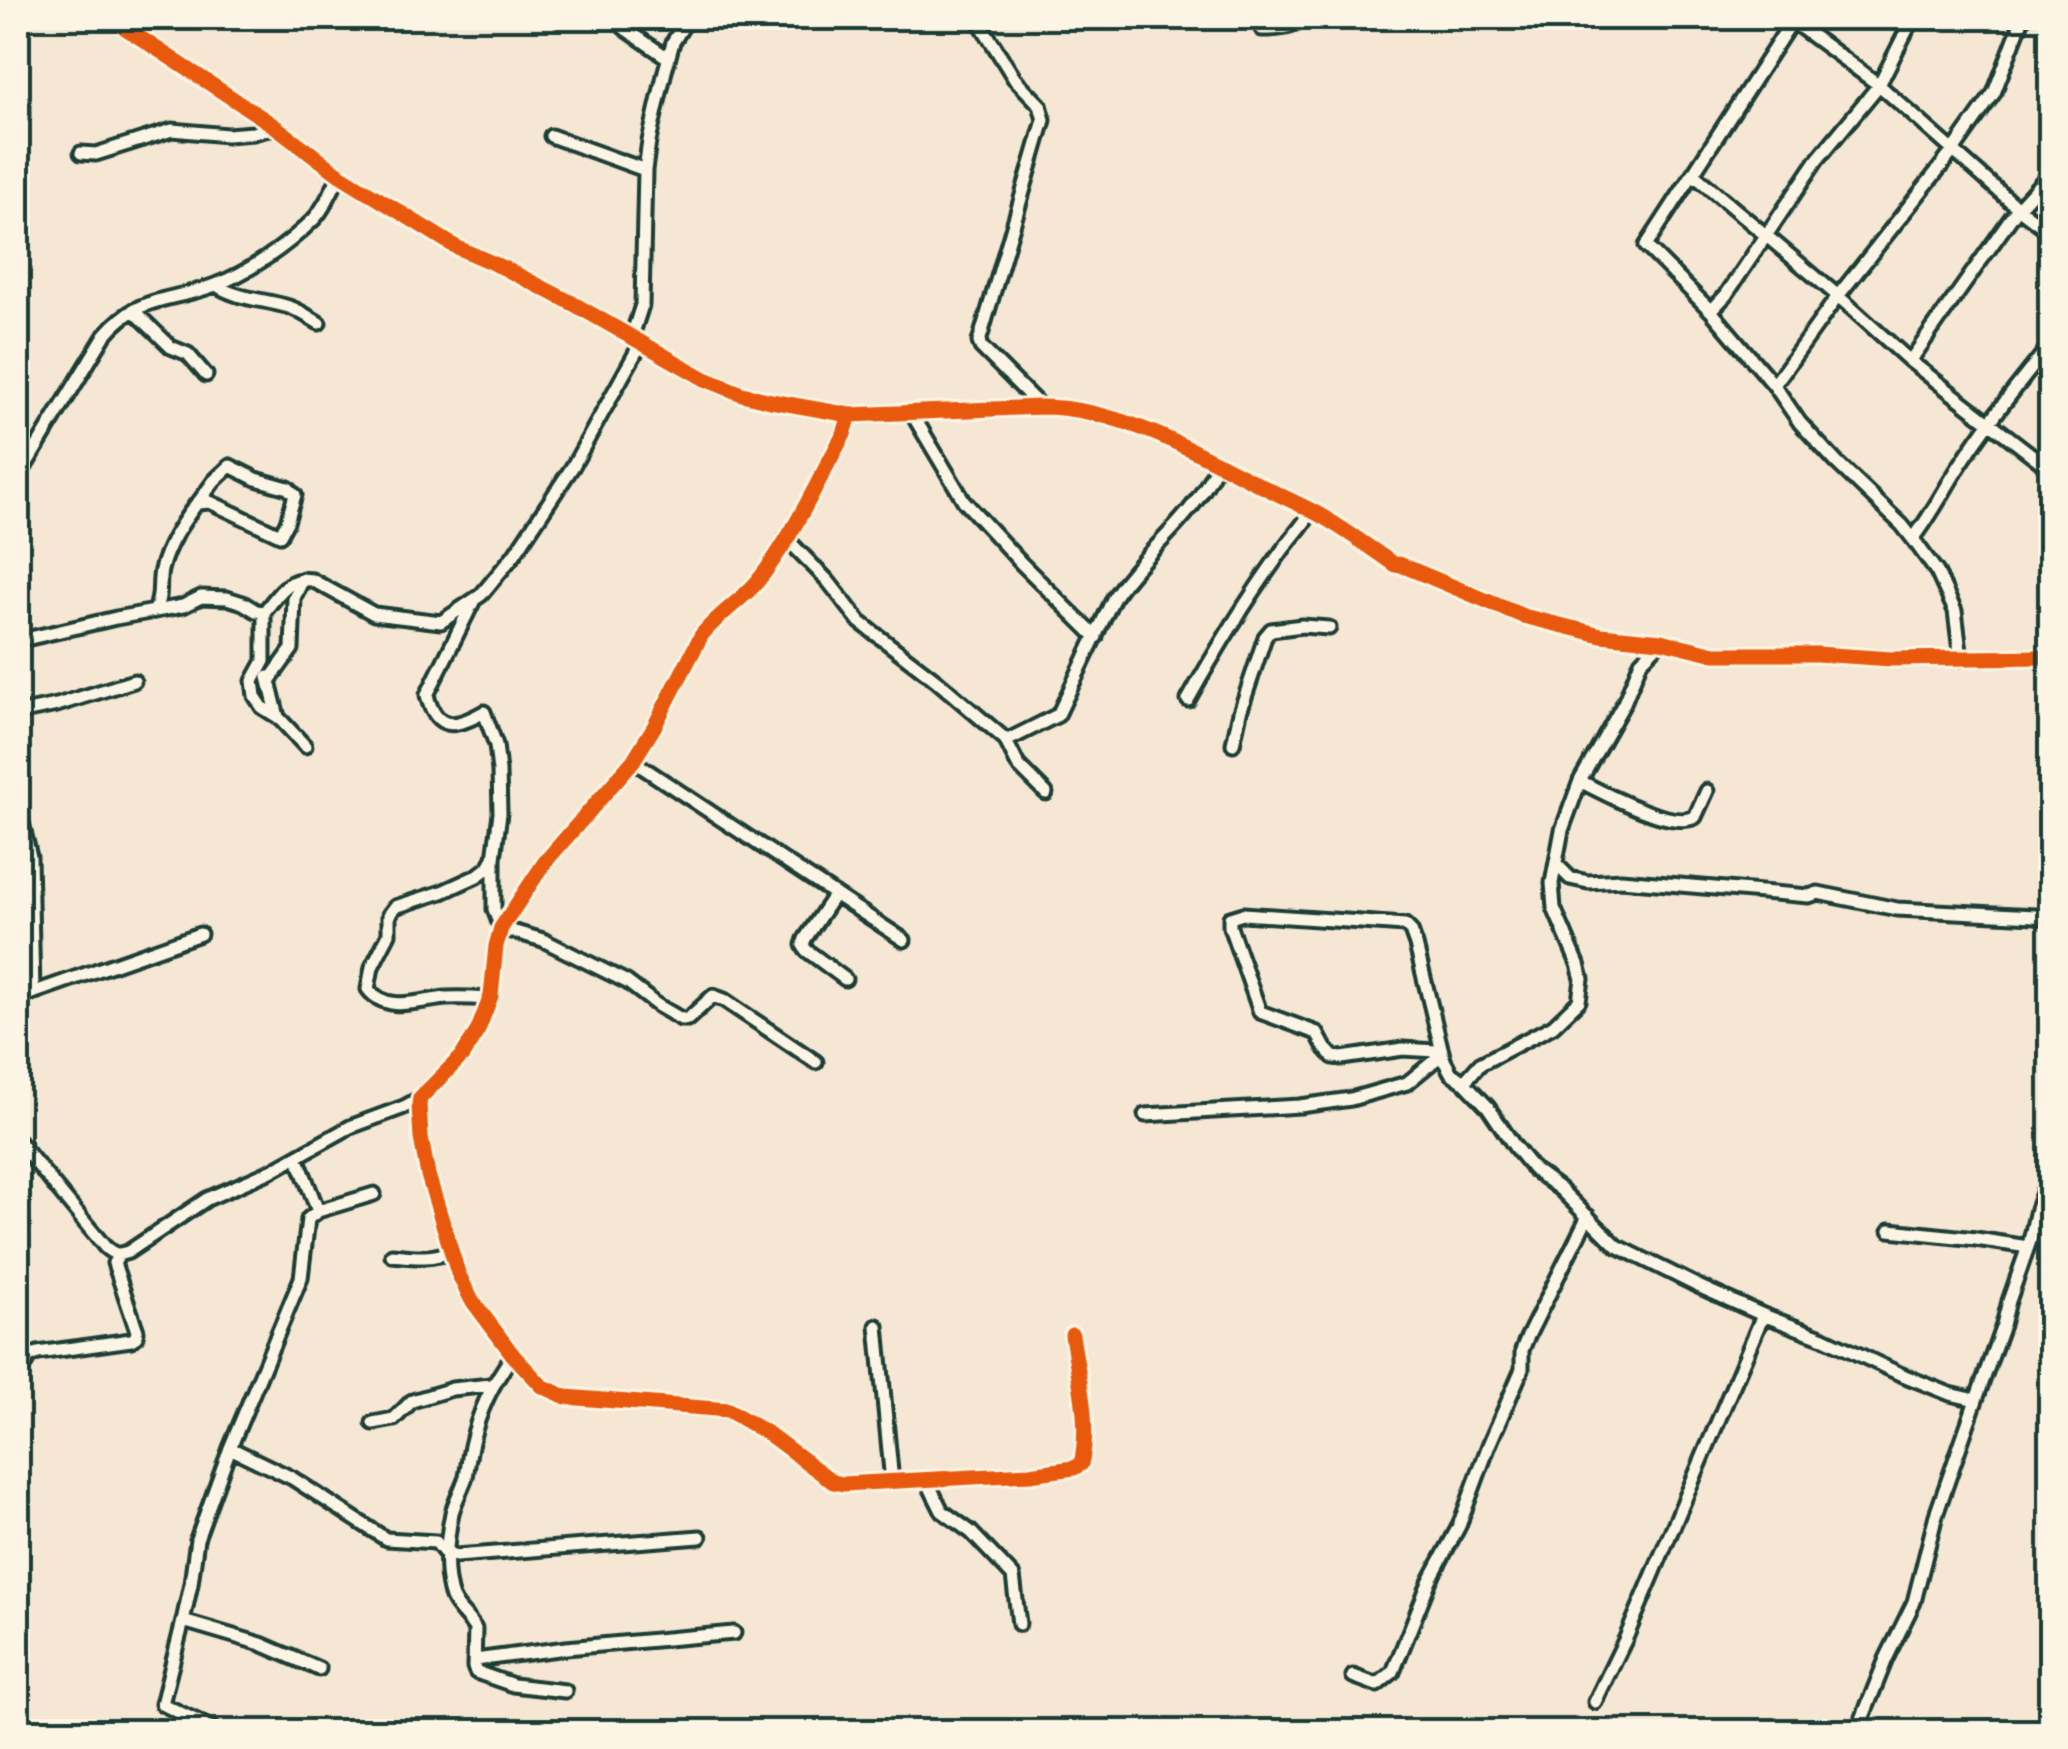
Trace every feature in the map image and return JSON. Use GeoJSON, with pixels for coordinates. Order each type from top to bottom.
{"type":"FeatureCollection","features":[{"type":"Feature","properties":{"kind":"street"},"geometry":{"type":"LineString","coordinates":[[110,18],[276,127],[340,175],[456,246],[522,277],[705,379],[742,394],[850,415],[1064,407],[1108,417],[1218,463],[1312,512],[1395,565],[1522,616],[1601,635],[1661,640],[1715,654],[2050,657]]}},
{"type":"Feature","properties":{"kind":"street"},"geometry":{"type":"LineString","coordinates":[[613,18],[668,58]]}},
{"type":"Feature","properties":{"kind":"street"},"geometry":{"type":"LineString","coordinates":[[441,622],[481,595],[555,495],[597,427],[637,339],[642,305],[645,170],[668,58],[688,18]]}},
{"type":"Feature","properties":{"kind":"street"},"geometry":{"type":"LineString","coordinates":[[977,18],[1014,78],[1040,105],[1044,120],[978,342],[1041,407]]}},
{"type":"Feature","properties":{"kind":"street"},"geometry":{"type":"LineString","coordinates":[[1262,29],[1294,25],[1305,18]]}},
{"type":"Feature","properties":{"kind":"street"},"geometry":{"type":"LineString","coordinates":[[1712,311],[1817,160],[1879,86],[1912,18]]}},
{"type":"Feature","properties":{"kind":"street"},"geometry":{"type":"LineString","coordinates":[[1774,385],[1994,93],[2024,18]]}},
{"type":"Feature","properties":{"kind":"street"},"geometry":{"type":"LineString","coordinates":[[1961,658],[1955,611],[1936,572],[1913,539],[1800,422],[1712,311],[1646,246],[1793,19],[1879,86],[2050,232]]}},
{"type":"Feature","properties":{"kind":"street"},"geometry":{"type":"LineString","coordinates":[[82,153],[96,154],[172,130],[226,135],[276,127]]}},
{"type":"Feature","properties":{"kind":"street"},"geometry":{"type":"LineString","coordinates":[[550,136],[645,170]]}},
{"type":"Feature","properties":{"kind":"street"},"geometry":{"type":"LineString","coordinates":[[1910,361],[2018,208],[2050,172]]}},
{"type":"Feature","properties":{"kind":"street"},"geometry":{"type":"LineString","coordinates":[[1693,174],[1910,361],[2050,469]]}},
{"type":"Feature","properties":{"kind":"street"},"geometry":{"type":"LineString","coordinates":[[18,478],[105,335],[120,318],[165,298],[216,285],[269,255],[314,220],[340,175]]}},
{"type":"Feature","properties":{"kind":"street"},"geometry":{"type":"LineString","coordinates":[[216,285],[227,292],[291,307],[319,323]]}},
{"type":"Feature","properties":{"kind":"street"},"geometry":{"type":"LineString","coordinates":[[133,310],[170,347],[188,354],[206,374]]}},
{"type":"Feature","properties":{"kind":"street"},"geometry":{"type":"LineString","coordinates":[[1913,539],[1989,423],[2050,345]]}},
{"type":"Feature","properties":{"kind":"street"},"geometry":{"type":"LineString","coordinates":[[911,412],[964,501],[1096,637]]}},
{"type":"Feature","properties":{"kind":"street"},"geometry":{"type":"LineString","coordinates":[[18,1142],[105,1247],[119,1255],[207,1199],[350,1127],[420,1098],[462,1056],[478,1030],[489,999],[501,928],[545,862],[633,762],[701,636],[756,583],[786,538],[844,434],[850,415]]}},
{"type":"Feature","properties":{"kind":"street"},"geometry":{"type":"LineString","coordinates":[[1006,741],[1058,715],[1114,597],[1126,579],[1189,513],[1207,488],[1218,463]]}},
{"type":"Feature","properties":{"kind":"street"},"geometry":{"type":"LineString","coordinates":[[155,610],[161,599],[160,576],[166,554],[186,517],[214,480],[230,466],[288,488],[294,495],[280,535],[210,502],[198,503]]}},
{"type":"Feature","properties":{"kind":"street"},"geometry":{"type":"LineString","coordinates":[[1188,700],[1214,652],[1280,552],[1312,512]]}},
{"type":"Feature","properties":{"kind":"street"},"geometry":{"type":"LineString","coordinates":[[786,538],[828,581],[860,622],[1006,741],[1018,765],[1046,793]]}},
{"type":"Feature","properties":{"kind":"street"},"geometry":{"type":"LineString","coordinates":[[278,716],[264,661],[264,612],[282,589],[303,578],[374,614],[441,622],[458,632]]}},
{"type":"Feature","properties":{"kind":"street"},"geometry":{"type":"LineString","coordinates":[[269,681],[292,650],[294,598],[303,578]]}},
{"type":"Feature","properties":{"kind":"street"},"geometry":{"type":"LineString","coordinates":[[18,637],[30,638],[183,606],[201,597],[227,598],[264,612]]}},
{"type":"Feature","properties":{"kind":"street"},"geometry":{"type":"LineString","coordinates":[[474,600],[427,695],[436,718],[445,723],[466,722],[484,712],[491,727],[500,792],[494,909],[501,928]]}},
{"type":"Feature","properties":{"kind":"street"},"geometry":{"type":"LineString","coordinates":[[1233,744],[1265,637],[1271,630],[1329,628]]}},
{"type":"Feature","properties":{"kind":"street"},"geometry":{"type":"LineString","coordinates":[[1464,1082],[1480,1064],[1553,1026],[1579,1001],[1582,980],[1578,964],[1554,908],[1552,883],[1562,830],[1580,781],[1624,703],[1641,662],[1661,640]]}},
{"type":"Feature","properties":{"kind":"street"},"geometry":{"type":"LineString","coordinates":[[264,661],[253,681],[255,696],[262,708],[278,716],[305,746]]}},
{"type":"Feature","properties":{"kind":"street"},"geometry":{"type":"LineString","coordinates":[[18,713],[134,681]]}},
{"type":"Feature","properties":{"kind":"street"},"geometry":{"type":"LineString","coordinates":[[633,762],[904,940]]}},
{"type":"Feature","properties":{"kind":"street"},"geometry":{"type":"LineString","coordinates":[[1580,781],[1626,805],[1685,821],[1695,817],[1707,791]]}},
{"type":"Feature","properties":{"kind":"street"},"geometry":{"type":"LineString","coordinates":[[18,806],[30,857],[33,992]]}},
{"type":"Feature","properties":{"kind":"street"},"geometry":{"type":"LineString","coordinates":[[489,999],[456,997],[397,1004],[384,1002],[368,988],[372,967],[389,934],[388,916],[395,906],[442,892],[477,876],[494,858]]}},
{"type":"Feature","properties":{"kind":"street"},"geometry":{"type":"LineString","coordinates":[[1556,866],[1570,878],[1588,882],[1620,880],[1809,896],[1818,893],[1896,909],[2050,919]]}},
{"type":"Feature","properties":{"kind":"street"},"geometry":{"type":"LineString","coordinates":[[835,894],[804,945],[845,979]]}},
{"type":"Feature","properties":{"kind":"street"},"geometry":{"type":"LineString","coordinates":[[1443,1060],[1416,945],[1404,924],[1243,914],[1230,918],[1260,1012],[1316,1033],[1332,1057],[1403,1049],[1436,1052],[1451,1073],[1488,1107],[1534,1169],[1618,1246],[1764,1315],[1930,1386],[1976,1400]]}},
{"type":"Feature","properties":{"kind":"street"},"geometry":{"type":"LineString","coordinates":[[501,928],[544,940],[626,982],[681,1019],[688,1020],[712,996],[724,1000],[816,1062]]}},
{"type":"Feature","properties":{"kind":"street"},"geometry":{"type":"LineString","coordinates":[[18,998],[200,934]]}},
{"type":"Feature","properties":{"kind":"street"},"geometry":{"type":"LineString","coordinates":[[1146,1115],[1300,1106],[1351,1098],[1407,1083],[1443,1060]]}},
{"type":"Feature","properties":{"kind":"street"},"geometry":{"type":"LineString","coordinates":[[420,1098],[418,1116],[428,1176],[458,1273],[471,1299],[513,1355],[542,1386],[566,1396],[728,1410],[770,1435],[833,1482],[860,1485],[1030,1474],[1081,1464],[1086,1445],[1084,1412],[1072,1335]]}},
{"type":"Feature","properties":{"kind":"street"},"geometry":{"type":"LineString","coordinates":[[404,1107],[418,1116]]}},
{"type":"Feature","properties":{"kind":"street"},"geometry":{"type":"LineString","coordinates":[[297,1157],[318,1211]]}},
{"type":"Feature","properties":{"kind":"street"},"geometry":{"type":"LineString","coordinates":[[1857,1732],[1914,1602],[1936,1514],[2050,1174]]}},
{"type":"Feature","properties":{"kind":"street"},"geometry":{"type":"LineString","coordinates":[[220,1732],[162,1704],[183,1621],[197,1539],[230,1448],[301,1278],[308,1219],[318,1211],[374,1194]]}},
{"type":"Feature","properties":{"kind":"street"},"geometry":{"type":"LineString","coordinates":[[2038,1209],[2050,1216]]}},
{"type":"Feature","properties":{"kind":"street"},"geometry":{"type":"LineString","coordinates":[[1353,1676],[1377,1685],[1393,1672],[1430,1580],[1459,1526],[1522,1370],[1522,1350],[1527,1338],[1588,1216]]}},
{"type":"Feature","properties":{"kind":"street"},"geometry":{"type":"LineString","coordinates":[[1890,1230],[2028,1247]]}},
{"type":"Feature","properties":{"kind":"street"},"geometry":{"type":"LineString","coordinates":[[392,1256],[439,1257],[450,1251]]}},
{"type":"Feature","properties":{"kind":"street"},"geometry":{"type":"LineString","coordinates":[[18,1376],[28,1357],[38,1353],[136,1337],[138,1331],[114,1262],[119,1255]]}},
{"type":"Feature","properties":{"kind":"street"},"geometry":{"type":"LineString","coordinates":[[1595,1702],[1764,1315]]}},
{"type":"Feature","properties":{"kind":"street"},"geometry":{"type":"LineString","coordinates":[[878,1326],[892,1482]]}},
{"type":"Feature","properties":{"kind":"street"},"geometry":{"type":"LineString","coordinates":[[513,1355],[491,1386],[480,1412],[453,1511],[448,1555],[450,1593],[474,1629],[476,1672],[520,1687],[565,1691]]}},
{"type":"Feature","properties":{"kind":"street"},"geometry":{"type":"LineString","coordinates":[[373,1423],[394,1419],[412,1401],[452,1389],[491,1386]]}},
{"type":"Feature","properties":{"kind":"street"},"geometry":{"type":"LineString","coordinates":[[230,1448],[292,1478],[386,1538],[436,1542],[448,1555],[700,1537]]}},
{"type":"Feature","properties":{"kind":"street"},"geometry":{"type":"LineString","coordinates":[[926,1479],[942,1511],[971,1532],[1012,1576],[1019,1624]]}},
{"type":"Feature","properties":{"kind":"street"},"geometry":{"type":"LineString","coordinates":[[183,1621],[261,1644],[319,1669]]}},
{"type":"Feature","properties":{"kind":"street"},"geometry":{"type":"LineString","coordinates":[[474,1660],[734,1633]]}},
{"type":"Feature","properties":{"kind":"cycle path"},"geometry":{"type":"LineString","coordinates":[[110,18],[276,127],[340,175],[456,247],[572,303],[705,379],[742,394],[850,415],[1041,407],[1097,414],[1152,432],[1206,457],[1318,514],[1395,565],[1523,616],[1601,635],[1661,641],[1715,654],[1892,659],[2050,657]]}},
{"type":"Feature","properties":{"kind":"cycle path"},"geometry":{"type":"LineString","coordinates":[[850,415],[814,491],[770,565],[701,636],[633,761],[545,862],[501,928],[491,996],[478,1030],[462,1056],[420,1098],[421,1138],[428,1175],[458,1273],[471,1299],[542,1386],[566,1397],[728,1410],[770,1435],[833,1482],[1030,1474],[1081,1464],[1084,1416],[1072,1335]]}}]}
